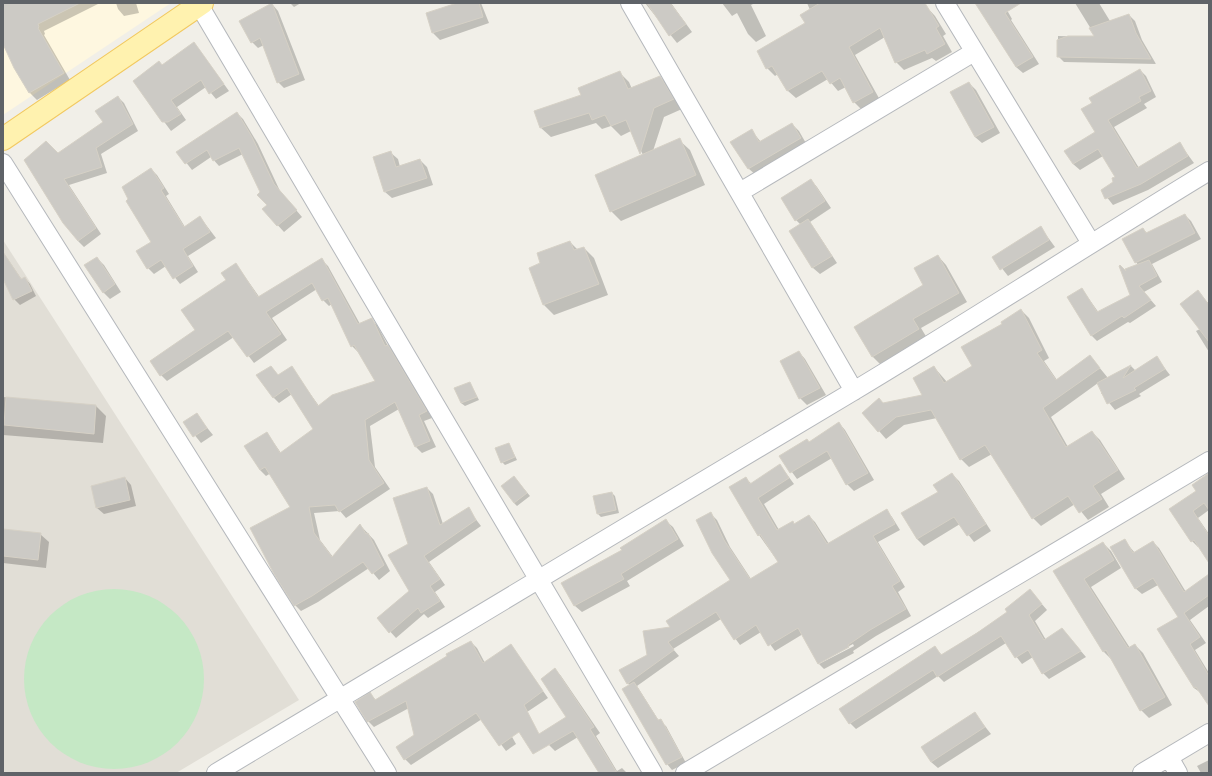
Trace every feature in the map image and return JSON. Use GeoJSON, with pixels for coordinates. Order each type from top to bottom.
{"type":"FeatureCollection","features":[{"type":"Feature","properties":{"kind":"main road"},"geometry":{"type":"LineString","coordinates":[[3,139],[200,4]]}},
{"type":"Feature","properties":{"kind":"street"},"geometry":{"type":"LineString","coordinates":[[630,3],[854,391]]}},
{"type":"Feature","properties":{"kind":"street"},"geometry":{"type":"LineString","coordinates":[[945,3],[1091,243]]}},
{"type":"Feature","properties":{"kind":"street"},"geometry":{"type":"LineString","coordinates":[[200,4],[653,773]]}},
{"type":"Feature","properties":{"kind":"street"},"geometry":{"type":"LineString","coordinates":[[740,192],[974,52]]}},
{"type":"Feature","properties":{"kind":"street"},"geometry":{"type":"LineString","coordinates":[[3,163],[387,773]]}},
{"type":"Feature","properties":{"kind":"street"},"geometry":{"type":"LineString","coordinates":[[216,773],[537,578],[854,391],[1209,171]]}},
{"type":"Feature","properties":{"kind":"street"},"geometry":{"type":"LineString","coordinates":[[685,773],[1209,461]]}},
{"type":"Feature","properties":{"kind":"street"},"geometry":{"type":"LineString","coordinates":[[1142,773],[1209,733]]}},
{"type":"Feature","properties":{"kind":"street"},"geometry":{"type":"LineString","coordinates":[[1169,757],[1178,773]]}},
{"type":"Feature","properties":{"kind":"shaded area"},"geometry":{"type":"Polygon","coordinates":[[[3,3],[171,3],[3,115],[3,3]]]}},
{"type":"Feature","properties":{"kind":"shaded area"},"geometry":{"type":"Polygon","coordinates":[[[3,240],[299,700],[176,773],[3,773],[3,240]]]}},
{"type":"Feature","properties":{"kind":"green space"},"geometry":{"type":"Polygon","coordinates":[[[105,589],[123,589],[157,599],[178,615],[194,636],[202,661],[204,679],[202,697],[194,722],[178,743],[157,759],[149,762],[123,769],[105,769],[71,759],[57,749],[44,736],[34,722],[28,705],[24,688],[24,670],[34,636],[44,622],[57,609],[71,599],[88,593],[105,589]]]}},
{"type":"Feature","properties":{"kind":"building"},"geometry":{"type":"Polygon","coordinates":[[[3,3],[80,3],[38,24],[38,28],[64,73],[29,93],[14,68],[3,44],[3,3]]]}},
{"type":"Feature","properties":{"kind":"building"},"geometry":{"type":"Polygon","coordinates":[[[272,3],[299,74],[277,83],[260,38],[251,43],[239,21],[272,3]]]}},
{"type":"Feature","properties":{"kind":"building"},"geometry":{"type":"Polygon","coordinates":[[[457,3],[479,3],[483,17],[432,33],[426,13],[457,3]]]}},
{"type":"Feature","properties":{"kind":"building"},"geometry":{"type":"Polygon","coordinates":[[[647,3],[670,3],[686,24],[669,36],[647,3]]]}},
{"type":"Feature","properties":{"kind":"building"},"geometry":{"type":"Polygon","coordinates":[[[820,3],[925,3],[939,26],[936,28],[945,44],[927,54],[925,50],[895,63],[880,28],[849,47],[873,92],[853,103],[840,78],[830,84],[822,71],[787,91],[772,66],[766,69],[757,51],[805,23],[800,15],[820,3]]]}},
{"type":"Feature","properties":{"kind":"building"},"geometry":{"type":"Polygon","coordinates":[[[975,3],[1021,3],[1005,13],[1033,57],[1016,67],[975,3]]]}},
{"type":"Feature","properties":{"kind":"building"},"geometry":{"type":"Polygon","coordinates":[[[1129,14],[1136,33],[1151,59],[1057,57],[1057,40],[1068,36],[1094,36],[1089,28],[1129,14]]]}},
{"type":"Feature","properties":{"kind":"building"},"geometry":{"type":"Polygon","coordinates":[[[194,42],[224,84],[209,94],[201,80],[171,100],[181,114],[168,122],[162,122],[133,81],[159,61],[162,65],[194,42]]]}},
{"type":"Feature","properties":{"kind":"building"},"geometry":{"type":"Polygon","coordinates":[[[1140,69],[1151,91],[1139,97],[1141,101],[1108,120],[1137,168],[1180,142],[1188,156],[1141,184],[1105,199],[1101,190],[1113,182],[1112,178],[1115,177],[1098,149],[1073,164],[1064,151],[1095,132],[1081,109],[1092,103],[1089,98],[1140,69]]]}},
{"type":"Feature","properties":{"kind":"building"},"geometry":{"type":"Polygon","coordinates":[[[620,71],[628,89],[660,76],[674,99],[654,108],[640,154],[626,120],[611,126],[605,115],[592,120],[589,113],[540,128],[534,111],[581,95],[578,88],[620,71]]]}},
{"type":"Feature","properties":{"kind":"building"},"geometry":{"type":"Polygon","coordinates":[[[969,82],[994,127],[975,137],[950,92],[969,82]]]}},
{"type":"Feature","properties":{"kind":"building"},"geometry":{"type":"Polygon","coordinates":[[[118,96],[133,124],[96,148],[102,167],[64,179],[96,228],[78,241],[63,223],[24,160],[46,141],[58,153],[103,122],[95,111],[118,96]]]}},
{"type":"Feature","properties":{"kind":"building"},"geometry":{"type":"Polygon","coordinates":[[[237,112],[252,137],[274,184],[297,210],[277,226],[262,209],[267,205],[257,195],[260,192],[239,148],[213,161],[207,150],[185,164],[176,152],[237,112]]]}},
{"type":"Feature","properties":{"kind":"building"},"geometry":{"type":"Polygon","coordinates":[[[792,123],[801,138],[748,169],[730,142],[752,129],[759,142],[792,123]]]}},
{"type":"Feature","properties":{"kind":"building"},"geometry":{"type":"Polygon","coordinates":[[[680,138],[696,175],[610,212],[595,175],[680,138]]]}},
{"type":"Feature","properties":{"kind":"building"},"geometry":{"type":"Polygon","coordinates":[[[391,151],[396,167],[420,159],[427,178],[384,192],[373,157],[391,151]]]}},
{"type":"Feature","properties":{"kind":"building"},"geometry":{"type":"Polygon","coordinates":[[[151,168],[164,188],[161,190],[184,227],[200,216],[210,232],[183,249],[193,266],[173,279],[161,260],[147,269],[136,251],[151,242],[126,201],[128,199],[122,187],[151,168]]]}},
{"type":"Feature","properties":{"kind":"building"},"geometry":{"type":"Polygon","coordinates":[[[811,179],[825,201],[795,221],[781,198],[811,179]]]}},
{"type":"Feature","properties":{"kind":"building"},"geometry":{"type":"Polygon","coordinates":[[[1185,214],[1195,233],[1135,263],[1122,239],[1143,228],[1146,233],[1185,214]]]}},
{"type":"Feature","properties":{"kind":"building"},"geometry":{"type":"Polygon","coordinates":[[[808,219],[832,256],[812,268],[789,231],[808,219]]]}},
{"type":"Feature","properties":{"kind":"building"},"geometry":{"type":"Polygon","coordinates":[[[1041,226],[1049,240],[1000,270],[992,257],[1041,226]]]}},
{"type":"Feature","properties":{"kind":"building"},"geometry":{"type":"Polygon","coordinates":[[[570,241],[574,250],[584,247],[599,284],[543,305],[529,268],[540,263],[537,253],[570,241]]]}},
{"type":"Feature","properties":{"kind":"building"},"geometry":{"type":"Polygon","coordinates":[[[3,252],[21,279],[25,277],[32,291],[13,300],[3,279],[3,252]]]}},
{"type":"Feature","properties":{"kind":"building"},"geometry":{"type":"Polygon","coordinates":[[[938,255],[959,293],[913,319],[919,329],[872,357],[854,327],[923,285],[914,268],[938,255]]]}},
{"type":"Feature","properties":{"kind":"building"},"geometry":{"type":"Polygon","coordinates":[[[97,257],[115,284],[103,293],[84,265],[97,257]]]}},
{"type":"Feature","properties":{"kind":"building"},"geometry":{"type":"Polygon","coordinates":[[[322,258],[358,324],[372,318],[385,346],[388,345],[427,411],[419,415],[430,441],[415,447],[395,402],[365,420],[369,460],[384,483],[339,512],[335,505],[309,507],[314,533],[332,557],[360,524],[366,534],[368,533],[384,565],[372,574],[363,562],[312,596],[294,606],[274,574],[250,528],[290,507],[265,467],[260,470],[244,446],[267,432],[280,453],[313,429],[287,388],[273,398],[256,375],[271,366],[278,375],[292,366],[318,406],[332,395],[375,381],[354,345],[351,347],[328,298],[322,301],[312,283],[266,312],[281,334],[247,357],[228,331],[160,376],[150,361],[195,330],[181,310],[226,280],[221,273],[236,263],[258,297],[322,258]]]}},
{"type":"Feature","properties":{"kind":"building"},"geometry":{"type":"Polygon","coordinates":[[[1149,260],[1157,276],[1139,286],[1151,300],[1124,318],[1122,316],[1091,336],[1067,297],[1082,288],[1097,312],[1130,295],[1119,266],[1120,265],[1126,271],[1125,269],[1149,260]]]}},
{"type":"Feature","properties":{"kind":"building"},"geometry":{"type":"Polygon","coordinates":[[[1198,290],[1209,305],[1209,342],[1180,304],[1198,290]]]}},
{"type":"Feature","properties":{"kind":"building"},"geometry":{"type":"Polygon","coordinates":[[[1021,309],[1042,350],[1037,353],[1056,380],[1090,355],[1100,368],[1043,408],[1066,447],[1092,431],[1118,470],[1093,486],[1102,499],[1079,513],[1068,496],[1032,519],[985,445],[960,460],[931,410],[896,417],[878,432],[862,413],[879,398],[883,403],[922,395],[913,378],[934,366],[944,383],[972,366],[961,347],[1002,324],[1001,322],[1021,309]]]}},
{"type":"Feature","properties":{"kind":"building"},"geometry":{"type":"Polygon","coordinates":[[[799,351],[820,388],[799,399],[780,361],[799,351]]]}},
{"type":"Feature","properties":{"kind":"building"},"geometry":{"type":"Polygon","coordinates":[[[1157,356],[1165,369],[1134,388],[1136,390],[1107,404],[1097,383],[1131,365],[1123,378],[1157,356]]]}},
{"type":"Feature","properties":{"kind":"building"},"geometry":{"type":"Polygon","coordinates":[[[470,382],[477,397],[461,403],[454,388],[470,382]]]}},
{"type":"Feature","properties":{"kind":"building"},"geometry":{"type":"Polygon","coordinates":[[[6,397],[96,405],[94,434],[4,425],[6,397]]]}},
{"type":"Feature","properties":{"kind":"building"},"geometry":{"type":"Polygon","coordinates":[[[197,413],[207,428],[193,437],[183,422],[197,413]]]}},
{"type":"Feature","properties":{"kind":"building"},"geometry":{"type":"Polygon","coordinates":[[[839,422],[868,473],[846,485],[827,451],[790,473],[779,456],[807,439],[809,442],[839,422]]]}},
{"type":"Feature","properties":{"kind":"building"},"geometry":{"type":"Polygon","coordinates":[[[509,443],[515,457],[501,463],[495,448],[509,443]]]}},
{"type":"Feature","properties":{"kind":"building"},"geometry":{"type":"Polygon","coordinates":[[[780,464],[789,478],[758,498],[777,530],[793,521],[794,524],[809,515],[827,544],[887,509],[895,524],[873,536],[900,581],[892,586],[906,609],[870,630],[848,645],[849,647],[818,664],[798,628],[768,646],[756,625],[734,640],[716,612],[668,642],[674,650],[627,684],[619,670],[647,655],[643,631],[670,627],[666,621],[730,580],[712,553],[696,520],[711,512],[724,540],[750,579],[778,562],[760,534],[758,536],[729,487],[746,477],[750,484],[780,464]]]}},
{"type":"Feature","properties":{"kind":"building"},"geometry":{"type":"Polygon","coordinates":[[[952,473],[986,524],[967,536],[954,517],[917,539],[901,513],[938,492],[933,485],[952,473]]]}},
{"type":"Feature","properties":{"kind":"building"},"geometry":{"type":"Polygon","coordinates":[[[1209,473],[1209,510],[1204,503],[1193,511],[1209,536],[1209,563],[1194,540],[1191,542],[1169,509],[1196,491],[1192,485],[1209,473]]]}},
{"type":"Feature","properties":{"kind":"building"},"geometry":{"type":"Polygon","coordinates":[[[514,476],[527,493],[514,503],[501,486],[514,476]]]}},
{"type":"Feature","properties":{"kind":"building"},"geometry":{"type":"Polygon","coordinates":[[[125,477],[130,500],[96,508],[91,486],[125,477]]]}},
{"type":"Feature","properties":{"kind":"building"},"geometry":{"type":"Polygon","coordinates":[[[427,487],[440,525],[469,507],[476,520],[424,556],[440,579],[430,586],[440,601],[421,613],[418,608],[389,633],[377,618],[409,591],[388,555],[408,544],[393,498],[427,487]]]}},
{"type":"Feature","properties":{"kind":"building"},"geometry":{"type":"Polygon","coordinates":[[[612,492],[616,510],[597,514],[593,496],[612,492]]]}},
{"type":"Feature","properties":{"kind":"building"},"geometry":{"type":"Polygon","coordinates":[[[666,519],[678,539],[621,574],[624,579],[574,606],[561,583],[622,550],[620,548],[666,519]]]}},
{"type":"Feature","properties":{"kind":"building"},"geometry":{"type":"Polygon","coordinates":[[[3,529],[41,533],[38,560],[3,556],[3,529]]]}},
{"type":"Feature","properties":{"kind":"building"},"geometry":{"type":"Polygon","coordinates":[[[1125,539],[1133,553],[1153,541],[1184,592],[1209,574],[1209,595],[1184,613],[1200,637],[1190,644],[1209,676],[1209,706],[1196,687],[1194,688],[1157,629],[1178,617],[1153,578],[1135,589],[1110,547],[1125,539]]]}},
{"type":"Feature","properties":{"kind":"building"},"geometry":{"type":"Polygon","coordinates":[[[1103,542],[1114,560],[1084,579],[1128,648],[1135,644],[1165,697],[1140,711],[1106,650],[1103,652],[1053,571],[1103,542]]]}},
{"type":"Feature","properties":{"kind":"building"},"geometry":{"type":"Polygon","coordinates":[[[1030,589],[1042,604],[1029,615],[1044,640],[1062,628],[1081,651],[1042,674],[1028,650],[1015,658],[1001,636],[937,677],[933,670],[849,724],[839,709],[935,646],[941,655],[977,633],[1007,612],[1005,609],[1030,589]]]}},
{"type":"Feature","properties":{"kind":"building"},"geometry":{"type":"Polygon","coordinates":[[[471,641],[483,663],[511,644],[543,691],[524,705],[539,734],[566,717],[541,679],[555,668],[594,727],[590,729],[617,773],[599,773],[573,731],[533,754],[519,732],[499,746],[476,713],[404,760],[396,747],[414,735],[406,701],[367,722],[355,702],[370,692],[375,700],[447,656],[446,654],[471,641]]]}},
{"type":"Feature","properties":{"kind":"building"},"geometry":{"type":"Polygon","coordinates":[[[634,682],[658,720],[661,719],[682,757],[666,765],[622,689],[634,682]]]}},
{"type":"Feature","properties":{"kind":"building"},"geometry":{"type":"Polygon","coordinates":[[[975,712],[985,727],[931,762],[921,747],[975,712]]]}}]}
